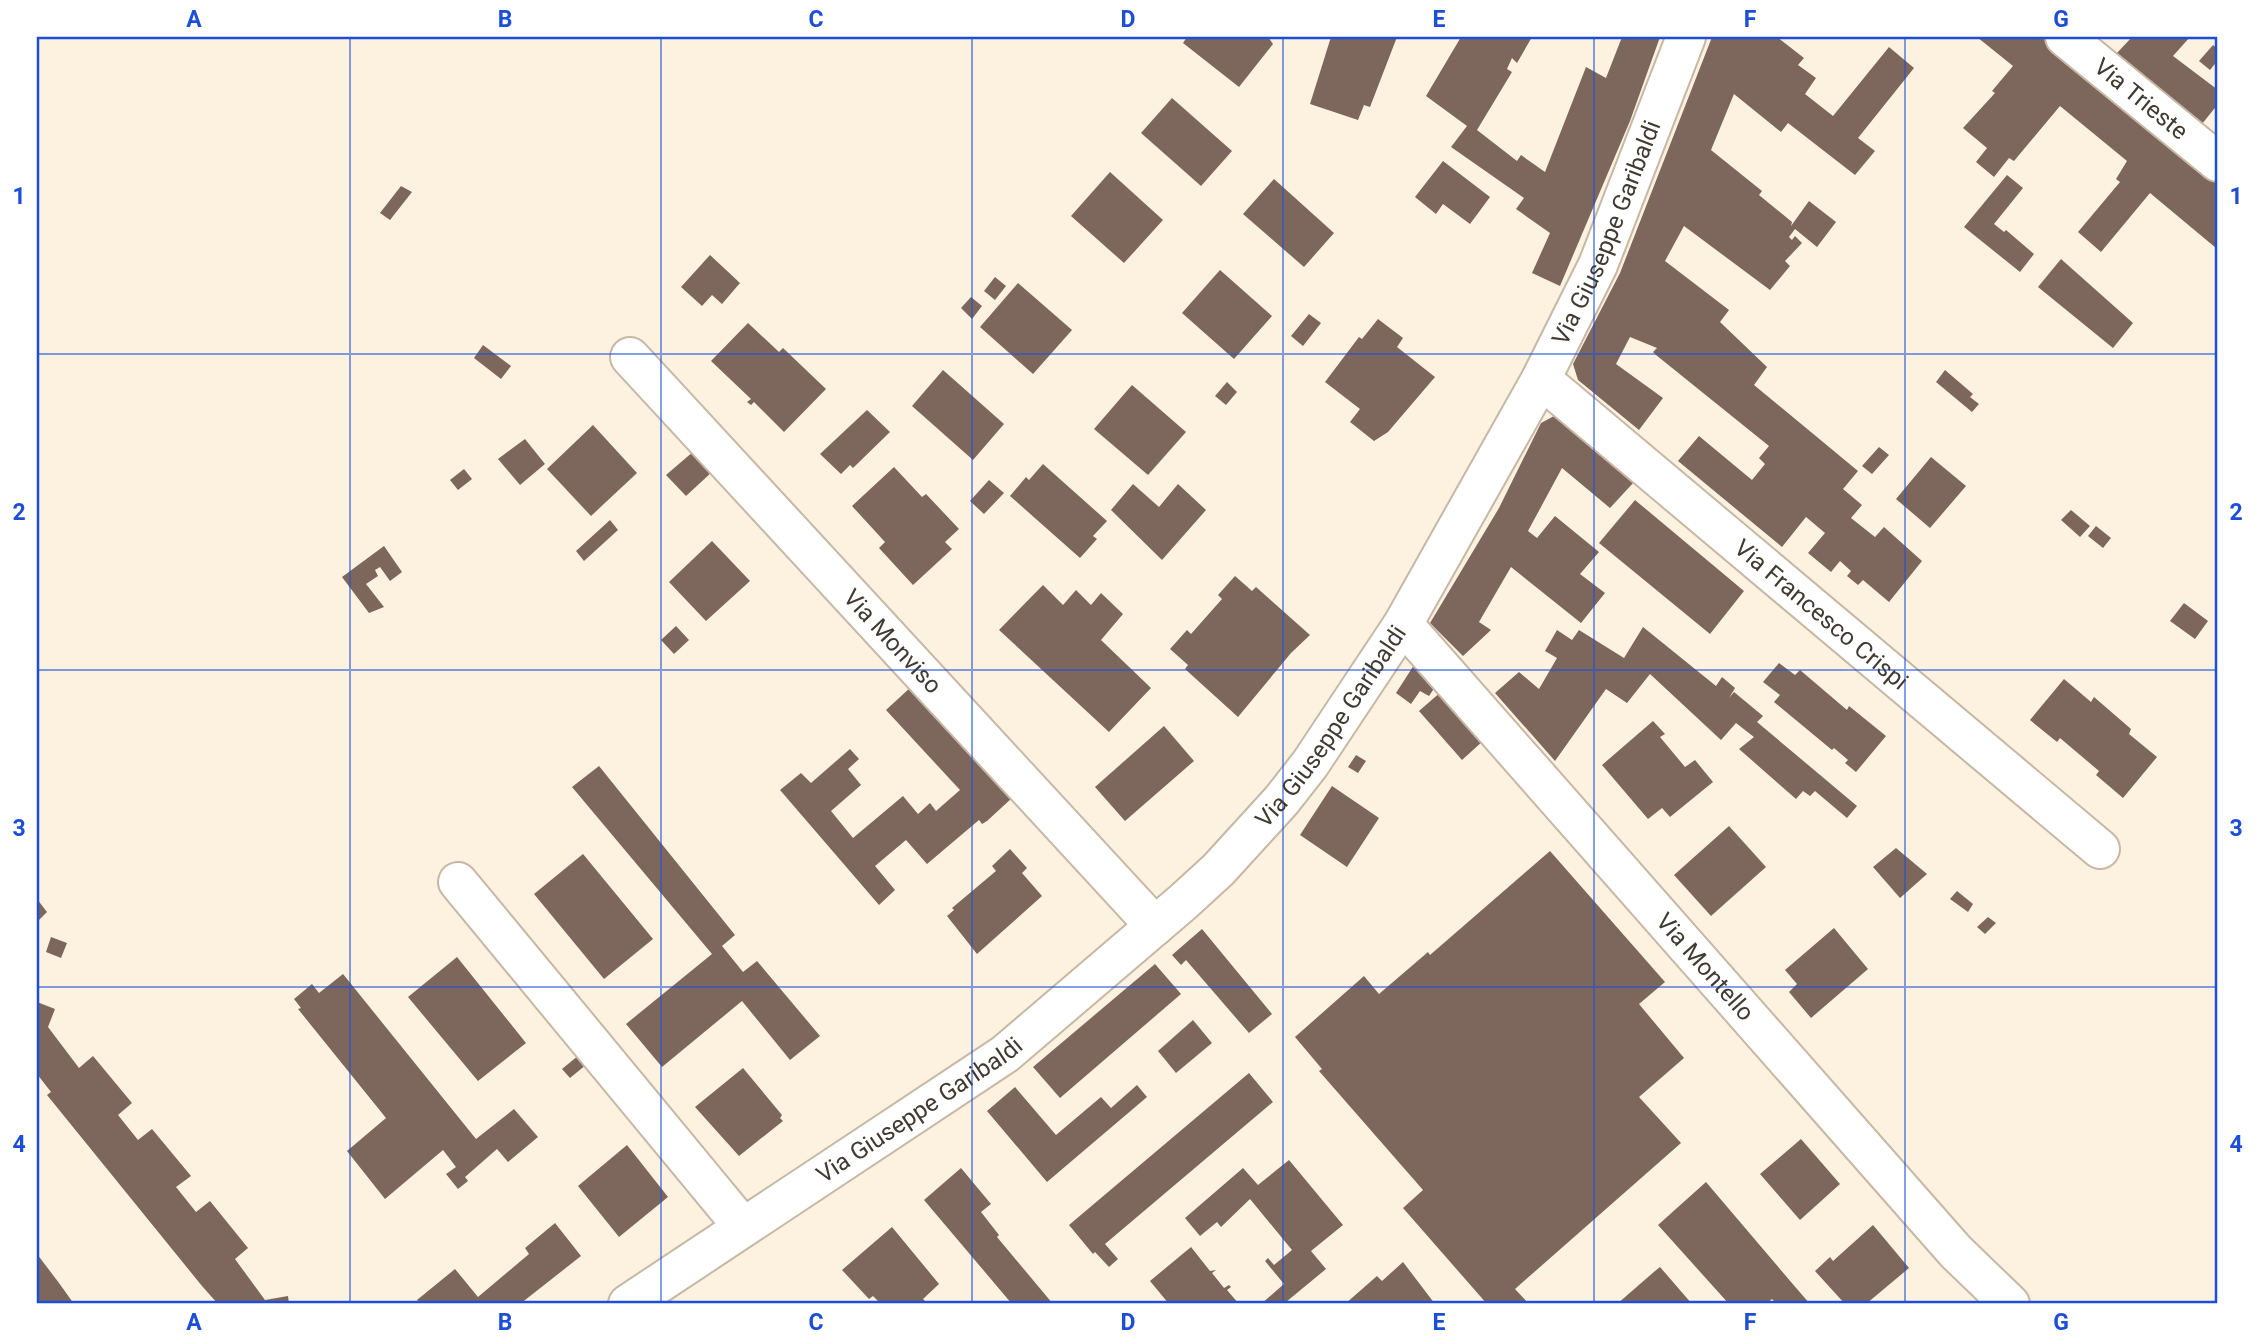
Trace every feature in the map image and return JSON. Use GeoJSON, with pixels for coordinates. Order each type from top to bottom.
{"type":"FeatureCollection","features":[{"type":"Feature","properties":{"kind":"street","name":"Via Giuseppe Garibaldi"},"geometry":{"type":"LineString","coordinates":[[628,1304],[1004,1054],[1218,870],[1281,801],[1317,755],[1403,624],[1541,379],[1598,265],[1686,37]]}},
{"type":"Feature","properties":{"kind":"street","name":"Via Trieste"},"geometry":{"type":"LineString","coordinates":[[2091,44],[2218,162]]}},
{"type":"Feature","properties":{"kind":"street","name":"Via Monviso"},"geometry":{"type":"LineString","coordinates":[[630,357],[1155,926]]}},
{"type":"Feature","properties":{"kind":"street","name":"Via Francesco Crispi"},"geometry":{"type":"LineString","coordinates":[[1541,379],[2100,849]]}},
{"type":"Feature","properties":{"kind":"street","name":"Via Montello"},"geometry":{"type":"LineString","coordinates":[[1403,624],[1956,1252],[2010,1304]]}},
{"type":"Feature","properties":{"kind":"street"},"geometry":{"type":"LineString","coordinates":[[458,881],[743,1227]]}},
{"type":"Feature","properties":{"kind":"building"},"geometry":{"type":"Polygon","coordinates":[[[1187,37],[1268,37],[1273,44],[1239,87],[1183,43],[1187,37]]]}},
{"type":"Feature","properties":{"kind":"building"},"geometry":{"type":"Polygon","coordinates":[[[1331,37],[1397,37],[1370,107],[1364,105],[1358,120],[1310,104],[1331,37]]]}},
{"type":"Feature","properties":{"kind":"building"},"geometry":{"type":"Polygon","coordinates":[[[1461,37],[1532,37],[1517,63],[1512,58],[1507,69],[1512,72],[1477,130],[1517,161],[1521,155],[1545,172],[1586,67],[1606,78],[1622,37],[1660,37],[1630,121],[1560,286],[1532,273],[1550,233],[1516,209],[1524,198],[1451,147],[1467,126],[1426,96],[1461,37]]]}},
{"type":"Feature","properties":{"kind":"building"},"geometry":{"type":"Polygon","coordinates":[[[1712,37],[1777,37],[1804,58],[1798,65],[1816,78],[1805,94],[1833,116],[1889,47],[1914,68],[1858,138],[1875,151],[1855,175],[1788,123],[1781,132],[1734,94],[1711,150],[1762,191],[1759,195],[1792,222],[1791,226],[1809,201],[1836,222],[1817,247],[1795,229],[1789,237],[1792,240],[1795,236],[1802,243],[1785,261],[1790,266],[1770,290],[1684,226],[1665,261],[1729,310],[1720,322],[1767,367],[1754,385],[1858,471],[1843,489],[1862,505],[1851,518],[1875,537],[1884,527],[1922,561],[1889,602],[1863,580],[1858,585],[1847,576],[1851,571],[1840,561],[1831,572],[1808,553],[1825,533],[1806,517],[1782,547],[1678,461],[1699,436],[1752,480],[1765,464],[1759,458],[1769,446],[1656,355],[1653,352],[1657,348],[1630,337],[1616,364],[1663,398],[1639,430],[1578,380],[1573,364],[1620,273],[1712,37]]]}},
{"type":"Feature","properties":{"kind":"building"},"geometry":{"type":"Polygon","coordinates":[[[1977,37],[2048,37],[2218,176],[2216,248],[2150,193],[2101,252],[2078,232],[2120,182],[2116,179],[2127,161],[2060,106],[2014,161],[2009,158],[1994,177],[1976,162],[1987,148],[1963,128],[1995,93],[1992,91],[2013,66],[1977,37]]]}},
{"type":"Feature","properties":{"kind":"building"},"geometry":{"type":"Polygon","coordinates":[[[2132,37],[2190,37],[2173,56],[2218,90],[2218,104],[2202,124],[2117,53],[2132,37]]]}},
{"type":"Feature","properties":{"kind":"building"},"geometry":{"type":"Polygon","coordinates":[[[2213,45],[2218,49],[2218,60],[2210,70],[2199,61],[2213,45]]]}},
{"type":"Feature","properties":{"kind":"building"},"geometry":{"type":"Polygon","coordinates":[[[1172,98],[1232,151],[1201,186],[1141,133],[1172,98]]]}},
{"type":"Feature","properties":{"kind":"building"},"geometry":{"type":"Polygon","coordinates":[[[1443,161],[1490,197],[1470,224],[1443,204],[1436,214],[1415,197],[1443,161]]]}},
{"type":"Feature","properties":{"kind":"building"},"geometry":{"type":"Polygon","coordinates":[[[1110,172],[1163,220],[1124,263],[1071,216],[1110,172]]]}},
{"type":"Feature","properties":{"kind":"building"},"geometry":{"type":"Polygon","coordinates":[[[2007,175],[2023,188],[1994,224],[2004,232],[2006,230],[2034,254],[2020,272],[1964,227],[2007,175]]]}},
{"type":"Feature","properties":{"kind":"building"},"geometry":{"type":"Polygon","coordinates":[[[1274,179],[1334,233],[1304,267],[1243,214],[1274,179]]]}},
{"type":"Feature","properties":{"kind":"building"},"geometry":{"type":"Polygon","coordinates":[[[401,186],[412,192],[390,220],[380,213],[401,186]]]}},
{"type":"Feature","properties":{"kind":"building"},"geometry":{"type":"Polygon","coordinates":[[[710,255],[740,283],[722,304],[712,295],[702,306],[681,287],[710,255]]]}},
{"type":"Feature","properties":{"kind":"building"},"geometry":{"type":"Polygon","coordinates":[[[2061,259],[2133,323],[2113,348],[2038,287],[2061,259]]]}},
{"type":"Feature","properties":{"kind":"building"},"geometry":{"type":"Polygon","coordinates":[[[1220,270],[1272,316],[1234,359],[1182,313],[1220,270]]]}},
{"type":"Feature","properties":{"kind":"building"},"geometry":{"type":"Polygon","coordinates":[[[995,277],[1006,286],[995,300],[984,291],[995,277]]]}},
{"type":"Feature","properties":{"kind":"building"},"geometry":{"type":"Polygon","coordinates":[[[1018,283],[1072,330],[1033,374],[980,327],[1018,283]]]}},
{"type":"Feature","properties":{"kind":"building"},"geometry":{"type":"Polygon","coordinates":[[[971,297],[982,306],[972,319],[961,308],[971,297]]]}},
{"type":"Feature","properties":{"kind":"building"},"geometry":{"type":"Polygon","coordinates":[[[1309,314],[1321,323],[1303,346],[1291,336],[1309,314]]]}},
{"type":"Feature","properties":{"kind":"building"},"geometry":{"type":"Polygon","coordinates":[[[1378,319],[1403,338],[1397,347],[1435,377],[1388,432],[1374,441],[1350,422],[1360,409],[1325,382],[1359,337],[1362,339],[1378,319]]]}},
{"type":"Feature","properties":{"kind":"building"},"geometry":{"type":"Polygon","coordinates":[[[748,323],[779,352],[783,348],[826,389],[784,432],[754,402],[751,405],[747,402],[751,399],[711,361],[748,323]]]}},
{"type":"Feature","properties":{"kind":"building"},"geometry":{"type":"Polygon","coordinates":[[[483,345],[511,366],[501,379],[474,358],[483,345]]]}},
{"type":"Feature","properties":{"kind":"building"},"geometry":{"type":"Polygon","coordinates":[[[943,370],[1004,424],[973,460],[912,406],[943,370]]]}},
{"type":"Feature","properties":{"kind":"building"},"geometry":{"type":"Polygon","coordinates":[[[1945,370],[1973,394],[1970,397],[1979,404],[1972,412],[1936,382],[1945,370]]]}},
{"type":"Feature","properties":{"kind":"building"},"geometry":{"type":"Polygon","coordinates":[[[1227,382],[1237,392],[1226,405],[1215,396],[1227,382]]]}},
{"type":"Feature","properties":{"kind":"building"},"geometry":{"type":"Polygon","coordinates":[[[1132,385],[1186,432],[1148,475],[1094,429],[1132,385]]]}},
{"type":"Feature","properties":{"kind":"building"},"geometry":{"type":"Polygon","coordinates":[[[867,410],[890,432],[853,468],[850,465],[841,474],[820,454],[867,410]]]}},
{"type":"Feature","properties":{"kind":"building"},"geometry":{"type":"Polygon","coordinates":[[[1556,415],[1634,482],[1610,508],[1562,468],[1528,531],[1537,538],[1555,516],[1599,552],[1580,574],[1605,593],[1581,623],[1511,567],[1479,622],[1491,630],[1463,656],[1430,623],[1499,508],[1541,423],[1556,415]]]}},
{"type":"Feature","properties":{"kind":"building"},"geometry":{"type":"Polygon","coordinates":[[[593,425],[637,473],[591,516],[547,469],[593,425]]]}},
{"type":"Feature","properties":{"kind":"building"},"geometry":{"type":"Polygon","coordinates":[[[525,439],[545,464],[520,485],[498,459],[525,439]]]}},
{"type":"Feature","properties":{"kind":"building"},"geometry":{"type":"Polygon","coordinates":[[[1879,447],[1889,455],[1872,474],[1862,466],[1879,447]]]}},
{"type":"Feature","properties":{"kind":"building"},"geometry":{"type":"Polygon","coordinates":[[[694,451],[713,471],[686,496],[666,475],[694,451]]]}},
{"type":"Feature","properties":{"kind":"building"},"geometry":{"type":"Polygon","coordinates":[[[1931,457],[1966,486],[1930,528],[1896,499],[1931,457]]]}},
{"type":"Feature","properties":{"kind":"building"},"geometry":{"type":"Polygon","coordinates":[[[1043,464],[1107,521],[1093,536],[1097,539],[1080,558],[1010,496],[1026,477],[1029,480],[1043,464]]]}},
{"type":"Feature","properties":{"kind":"building"},"geometry":{"type":"Polygon","coordinates":[[[894,467],[922,497],[926,494],[959,529],[945,542],[952,549],[913,585],[879,548],[885,542],[852,506],[894,467]]]}},
{"type":"Feature","properties":{"kind":"building"},"geometry":{"type":"Polygon","coordinates":[[[464,469],[472,479],[458,490],[450,480],[464,469]]]}},
{"type":"Feature","properties":{"kind":"building"},"geometry":{"type":"Polygon","coordinates":[[[989,480],[1004,493],[984,514],[970,501],[989,480]]]}},
{"type":"Feature","properties":{"kind":"building"},"geometry":{"type":"Polygon","coordinates":[[[1133,484],[1159,507],[1178,484],[1206,510],[1162,560],[1111,510],[1133,484]]]}},
{"type":"Feature","properties":{"kind":"building"},"geometry":{"type":"Polygon","coordinates":[[[1635,500],[1744,591],[1710,634],[1599,543],[1635,500]]]}},
{"type":"Feature","properties":{"kind":"building"},"geometry":{"type":"Polygon","coordinates":[[[2071,510],[2090,526],[2080,537],[2061,520],[2071,510]]]}},
{"type":"Feature","properties":{"kind":"building"},"geometry":{"type":"Polygon","coordinates":[[[610,520],[618,530],[584,561],[576,551],[610,520]]]}},
{"type":"Feature","properties":{"kind":"building"},"geometry":{"type":"Polygon","coordinates":[[[2096,526],[2111,538],[2103,548],[2088,536],[2096,526]]]}},
{"type":"Feature","properties":{"kind":"building"},"geometry":{"type":"Polygon","coordinates":[[[712,541],[750,581],[706,621],[669,582],[712,541]]]}},
{"type":"Feature","properties":{"kind":"building"},"geometry":{"type":"Polygon","coordinates":[[[384,546],[402,572],[390,581],[380,567],[375,570],[378,576],[366,584],[384,607],[369,613],[342,577],[384,546]]]}},
{"type":"Feature","properties":{"kind":"building"},"geometry":{"type":"Polygon","coordinates":[[[1235,576],[1252,591],[1256,587],[1310,635],[1291,653],[1238,717],[1185,669],[1188,665],[1170,649],[1187,630],[1191,634],[1222,599],[1218,595],[1235,576]]]}},
{"type":"Feature","properties":{"kind":"building"},"geometry":{"type":"Polygon","coordinates":[[[1043,585],[1063,605],[1076,590],[1091,605],[1101,593],[1123,614],[1101,640],[1151,688],[1109,732],[999,630],[1043,585]]]}},
{"type":"Feature","properties":{"kind":"building"},"geometry":{"type":"Polygon","coordinates":[[[2184,603],[2208,621],[2195,639],[2170,621],[2184,603]]]}},
{"type":"Feature","properties":{"kind":"building"},"geometry":{"type":"Polygon","coordinates":[[[676,626],[689,640],[674,654],[661,640],[676,626]]]}},
{"type":"Feature","properties":{"kind":"building"},"geometry":{"type":"Polygon","coordinates":[[[1643,627],[1716,686],[1722,677],[1735,688],[1729,698],[1734,692],[1763,716],[1757,722],[1857,806],[1847,818],[1815,791],[1810,796],[1803,791],[1796,799],[1739,749],[1754,737],[1736,723],[1721,740],[1650,674],[1627,703],[1606,689],[1555,761],[1495,693],[1519,672],[1539,689],[1557,658],[1545,651],[1557,630],[1572,640],[1579,630],[1624,658],[1643,627]]]}},
{"type":"Feature","properties":{"kind":"building"},"geometry":{"type":"Polygon","coordinates":[[[1416,662],[1437,684],[1429,696],[1420,691],[1411,704],[1396,693],[1416,662]]]}},
{"type":"Feature","properties":{"kind":"building"},"geometry":{"type":"Polygon","coordinates":[[[1779,663],[1795,675],[1800,670],[1847,710],[1849,706],[1886,736],[1856,772],[1845,763],[1848,760],[1834,748],[1832,750],[1774,702],[1780,695],[1763,682],[1779,663]]]}},
{"type":"Feature","properties":{"kind":"building"},"geometry":{"type":"Polygon","coordinates":[[[2064,679],[2091,702],[2094,697],[2131,729],[2129,734],[2157,757],[2123,798],[2096,775],[2099,771],[2060,738],[2057,742],[2030,720],[2064,679]]]}},
{"type":"Feature","properties":{"kind":"building"},"geometry":{"type":"Polygon","coordinates":[[[912,686],[1012,798],[987,821],[982,824],[979,820],[927,864],[906,840],[875,866],[895,890],[879,905],[780,790],[801,773],[811,783],[850,749],[859,759],[848,769],[861,785],[831,811],[853,838],[903,796],[918,814],[930,803],[936,811],[960,790],[886,710],[912,686]]]}},
{"type":"Feature","properties":{"kind":"building"},"geometry":{"type":"Polygon","coordinates":[[[1442,691],[1484,740],[1462,760],[1419,711],[1442,691]]]}},
{"type":"Feature","properties":{"kind":"building"},"geometry":{"type":"Polygon","coordinates":[[[1653,721],[1665,734],[1660,737],[1685,767],[1695,760],[1713,782],[1670,817],[1662,808],[1648,819],[1602,765],[1653,721]]]}},
{"type":"Feature","properties":{"kind":"building"},"geometry":{"type":"Polygon","coordinates":[[[1164,726],[1194,761],[1125,821],[1095,787],[1164,726]]]}},
{"type":"Feature","properties":{"kind":"building"},"geometry":{"type":"Polygon","coordinates":[[[1356,755],[1366,761],[1358,773],[1348,767],[1356,755]]]}},
{"type":"Feature","properties":{"kind":"building"},"geometry":{"type":"Polygon","coordinates":[[[599,766],[735,935],[722,946],[743,972],[757,961],[820,1036],[790,1060],[742,1001],[662,1067],[626,1024],[712,954],[572,787],[599,766]]]}},
{"type":"Feature","properties":{"kind":"building"},"geometry":{"type":"Polygon","coordinates":[[[1332,786],[1379,818],[1347,867],[1300,835],[1332,786]]]}},
{"type":"Feature","properties":{"kind":"building"},"geometry":{"type":"Polygon","coordinates":[[[1729,826],[1766,867],[1711,916],[1674,875],[1729,826]]]}},
{"type":"Feature","properties":{"kind":"building"},"geometry":{"type":"Polygon","coordinates":[[[1896,848],[1927,874],[1900,898],[1873,867],[1896,848]]]}},
{"type":"Feature","properties":{"kind":"building"},"geometry":{"type":"Polygon","coordinates":[[[1010,849],[1027,868],[1022,873],[1042,896],[977,954],[947,916],[954,910],[952,908],[996,871],[992,866],[1010,849]]]}},
{"type":"Feature","properties":{"kind":"building"},"geometry":{"type":"Polygon","coordinates":[[[1550,851],[1665,982],[1639,1004],[1684,1058],[1639,1097],[1681,1143],[1515,1289],[1529,1304],[1487,1304],[1403,1208],[1423,1190],[1319,1071],[1322,1069],[1295,1037],[1364,976],[1379,994],[1428,952],[1430,955],[1550,851]]]}},
{"type":"Feature","properties":{"kind":"building"},"geometry":{"type":"Polygon","coordinates":[[[583,854],[653,939],[604,979],[534,894],[583,854]]]}},
{"type":"Feature","properties":{"kind":"building"},"geometry":{"type":"Polygon","coordinates":[[[1957,891],[1973,904],[1968,912],[1950,899],[1957,891]]]}},
{"type":"Feature","properties":{"kind":"building"},"geometry":{"type":"Polygon","coordinates":[[[37,899],[47,912],[37,922],[37,899]]]}},
{"type":"Feature","properties":{"kind":"building"},"geometry":{"type":"Polygon","coordinates":[[[1988,917],[1996,923],[1985,934],[1977,927],[1988,917]]]}},
{"type":"Feature","properties":{"kind":"building"},"geometry":{"type":"Polygon","coordinates":[[[1834,928],[1868,969],[1811,1018],[1789,992],[1797,984],[1785,970],[1834,928]]]}},
{"type":"Feature","properties":{"kind":"building"},"geometry":{"type":"Polygon","coordinates":[[[1202,929],[1272,1014],[1249,1033],[1186,960],[1181,965],[1172,955],[1202,929]]]}},
{"type":"Feature","properties":{"kind":"building"},"geometry":{"type":"Polygon","coordinates":[[[51,937],[67,943],[61,958],[46,952],[51,937]]]}},
{"type":"Feature","properties":{"kind":"building"},"geometry":{"type":"Polygon","coordinates":[[[457,957],[526,1043],[478,1081],[408,997],[457,957]]]}},
{"type":"Feature","properties":{"kind":"building"},"geometry":{"type":"Polygon","coordinates":[[[1155,964],[1181,994],[1060,1098],[1033,1067],[1155,964]]]}},
{"type":"Feature","properties":{"kind":"building"},"geometry":{"type":"Polygon","coordinates":[[[343,974],[476,1139],[514,1109],[538,1137],[508,1162],[497,1149],[465,1177],[468,1181],[458,1189],[446,1174],[456,1167],[443,1150],[385,1199],[347,1151],[386,1118],[298,1009],[301,1008],[294,999],[312,984],[319,993],[343,974]]]}},
{"type":"Feature","properties":{"kind":"building"},"geometry":{"type":"Polygon","coordinates":[[[37,1002],[55,1009],[48,1027],[79,1068],[93,1056],[132,1103],[118,1115],[138,1140],[152,1129],[191,1176],[176,1187],[196,1212],[210,1201],[248,1248],[235,1259],[265,1300],[288,1296],[289,1304],[218,1304],[202,1286],[47,1095],[51,1092],[37,1074],[37,1002]]]}},
{"type":"Feature","properties":{"kind":"building"},"geometry":{"type":"Polygon","coordinates":[[[1193,1020],[1212,1043],[1176,1073],[1158,1051],[1193,1020]]]}},
{"type":"Feature","properties":{"kind":"building"},"geometry":{"type":"Polygon","coordinates":[[[579,1055],[587,1064],[570,1078],[562,1069],[579,1055]]]}},
{"type":"Feature","properties":{"kind":"building"},"geometry":{"type":"Polygon","coordinates":[[[743,1068],[782,1115],[780,1118],[783,1121],[739,1156],[695,1107],[743,1068]]]}},
{"type":"Feature","properties":{"kind":"building"},"geometry":{"type":"Polygon","coordinates":[[[1249,1073],[1273,1102],[1105,1244],[1118,1259],[1109,1267],[1095,1252],[1093,1254],[1069,1225],[1249,1073]]]}},
{"type":"Feature","properties":{"kind":"building"},"geometry":{"type":"Polygon","coordinates":[[[1137,1085],[1147,1097],[1047,1182],[987,1111],[1015,1087],[1056,1135],[1101,1097],[1111,1108],[1137,1085]]]}},
{"type":"Feature","properties":{"kind":"building"},"geometry":{"type":"Polygon","coordinates":[[[1801,1139],[1840,1184],[1800,1220],[1760,1174],[1801,1139]]]}},
{"type":"Feature","properties":{"kind":"building"},"geometry":{"type":"Polygon","coordinates":[[[627,1145],[668,1197],[619,1237],[578,1186],[627,1145]]]}},
{"type":"Feature","properties":{"kind":"building"},"geometry":{"type":"Polygon","coordinates":[[[1289,1160],[1343,1225],[1311,1251],[1326,1269],[1286,1302],[1289,1304],[1261,1304],[1284,1284],[1265,1261],[1268,1258],[1274,1265],[1292,1250],[1250,1199],[1221,1227],[1217,1222],[1200,1236],[1185,1218],[1243,1168],[1258,1185],[1289,1160]]]}},
{"type":"Feature","properties":{"kind":"building"},"geometry":{"type":"Polygon","coordinates":[[[961,1168],[991,1204],[981,1212],[999,1235],[997,1237],[1053,1304],[1012,1304],[924,1200],[961,1168]]]}},
{"type":"Feature","properties":{"kind":"building"},"geometry":{"type":"Polygon","coordinates":[[[1706,1182],[1810,1304],[1777,1304],[1772,1299],[1766,1304],[1729,1304],[1658,1225],[1706,1182]]]}},
{"type":"Feature","properties":{"kind":"building"},"geometry":{"type":"Polygon","coordinates":[[[555,1223],[581,1256],[520,1304],[421,1304],[417,1300],[455,1269],[478,1297],[529,1254],[525,1248],[555,1223]]]}},
{"type":"Feature","properties":{"kind":"building"},"geometry":{"type":"Polygon","coordinates":[[[1873,1225],[1909,1268],[1866,1304],[1845,1304],[1815,1271],[1830,1257],[1833,1261],[1873,1225]]]}},
{"type":"Feature","properties":{"kind":"building"},"geometry":{"type":"Polygon","coordinates":[[[892,1227],[939,1284],[923,1299],[928,1304],[881,1304],[873,1296],[869,1299],[842,1270],[892,1227]]]}},
{"type":"Feature","properties":{"kind":"building"},"geometry":{"type":"Polygon","coordinates":[[[1191,1247],[1210,1271],[1216,1270],[1212,1273],[1224,1288],[1229,1285],[1231,1287],[1227,1290],[1239,1304],[1169,1304],[1150,1281],[1191,1247]]]}},
{"type":"Feature","properties":{"kind":"building"},"geometry":{"type":"Polygon","coordinates":[[[37,1254],[59,1283],[74,1304],[37,1304],[37,1254]]]}},
{"type":"Feature","properties":{"kind":"building"},"geometry":{"type":"Polygon","coordinates":[[[1403,1262],[1435,1304],[1345,1304],[1377,1276],[1382,1281],[1403,1262]]]}},
{"type":"Feature","properties":{"kind":"building"},"geometry":{"type":"Polygon","coordinates":[[[1660,1267],[1692,1304],[1617,1304],[1655,1271],[1660,1267]]]}}]}
